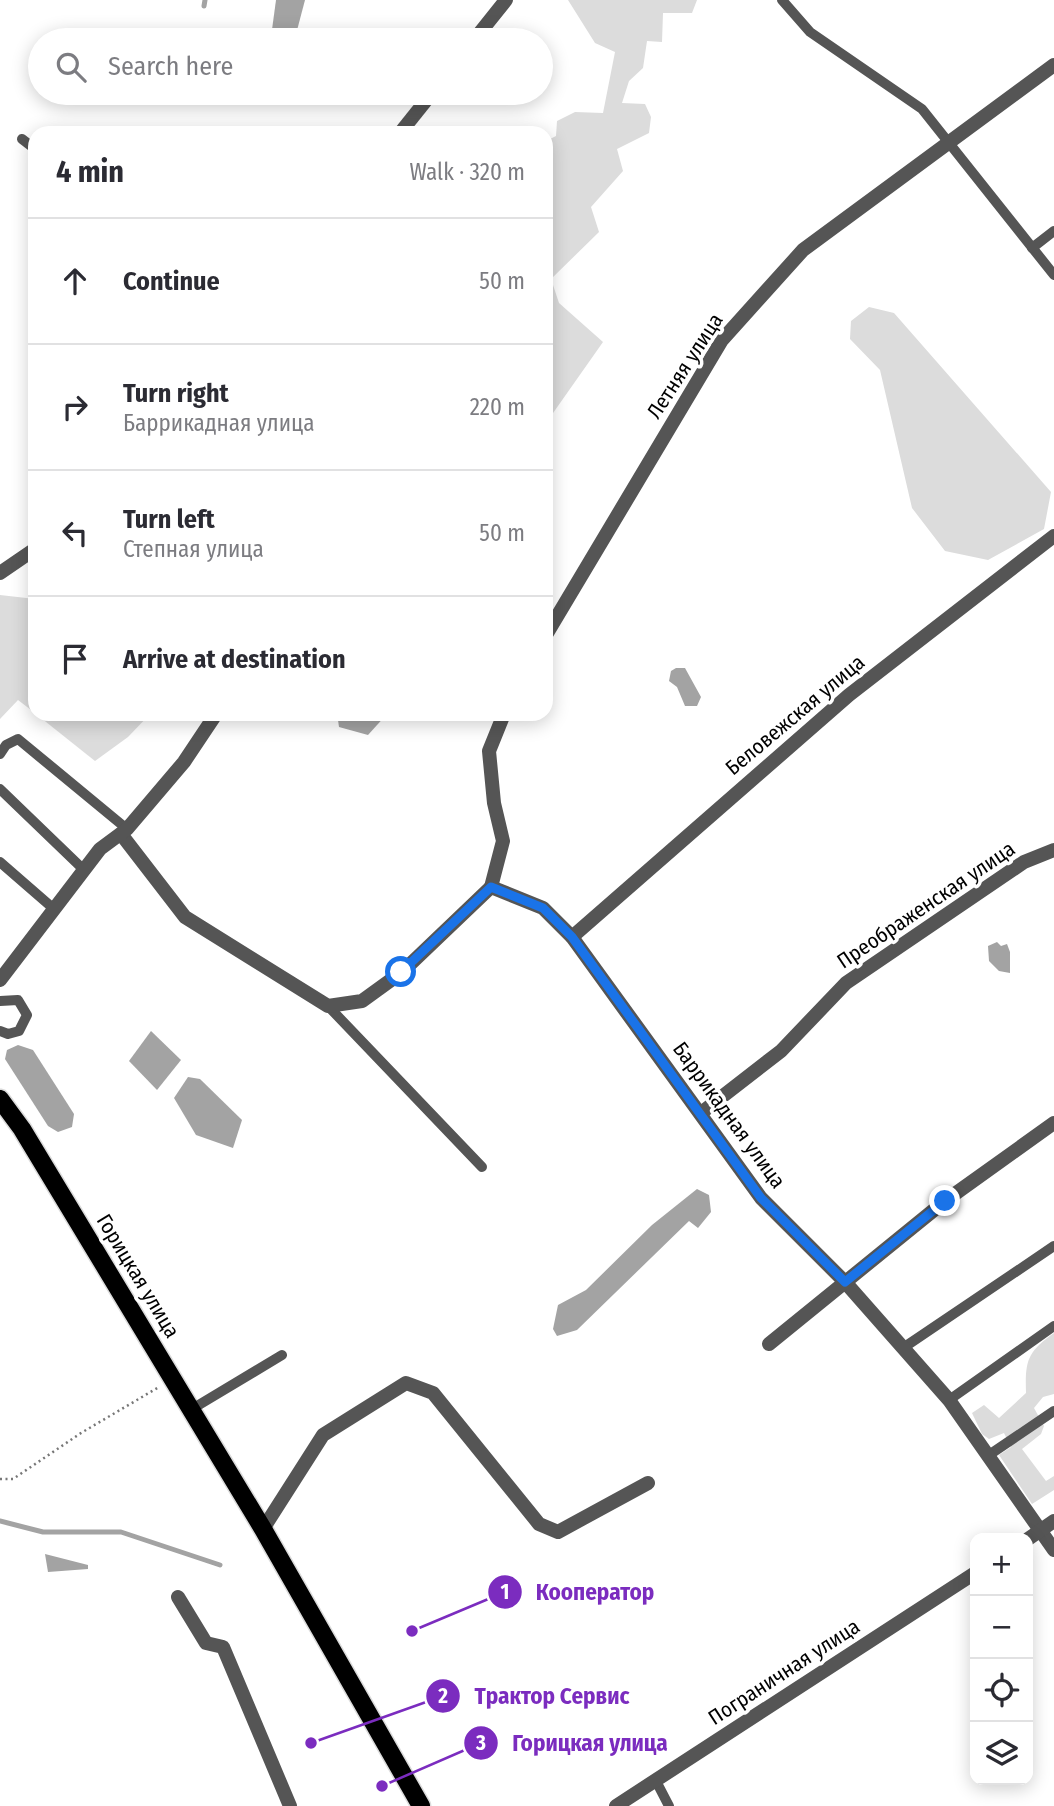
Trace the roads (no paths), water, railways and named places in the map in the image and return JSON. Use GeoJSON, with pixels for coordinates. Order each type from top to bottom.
{"type":"FeatureCollection","features":[{"type":"Feature","properties":{"kind":"main road","name":"Горицкая улица"},"geometry":{"type":"LineString","coordinates":[[0,1099],[22,1129],[192,1409],[421,1806]]}},
{"type":"Feature","properties":{"kind":"street"},"geometry":{"type":"LineString","coordinates":[[484,28],[506,0]]}},
{"type":"Feature","properties":{"kind":"street","name":"Летняя улица"},"geometry":{"type":"LineString","coordinates":[[553,623],[722,340],[803,250],[1054,65]]}},
{"type":"Feature","properties":{"kind":"street"},"geometry":{"type":"LineString","coordinates":[[406,126],[422,105]]}},
{"type":"Feature","properties":{"kind":"street","name":"Беловежская улица"},"geometry":{"type":"LineString","coordinates":[[572,937],[849,695],[1054,536]]}},
{"type":"Feature","properties":{"kind":"street"},"geometry":{"type":"LineString","coordinates":[[0,573],[28,554]]}},
{"type":"Feature","properties":{"kind":"street"},"geometry":{"type":"LineString","coordinates":[[0,980],[100,849],[124,832],[184,762],[211,721]]}},
{"type":"Feature","properties":{"kind":"street"},"geometry":{"type":"LineString","coordinates":[[124,832],[185,917],[328,1006],[362,1001],[391,980],[491,887],[503,841],[494,803],[489,751],[501,721]]}},
{"type":"Feature","properties":{"kind":"street","name":"Преображенская улица"},"geometry":{"type":"LineString","coordinates":[[701,1113],[781,1051],[846,983],[1024,862],[1054,850]]}},
{"type":"Feature","properties":{"kind":"street","name":"Баррикадная улица"},"geometry":{"type":"LineString","coordinates":[[491,887],[543,908],[572,937],[761,1198],[845,1282],[949,1400],[989,1455],[1034,1534],[1054,1550]]}},
{"type":"Feature","properties":{"kind":"street"},"geometry":{"type":"LineString","coordinates":[[769,1344],[945,1201],[1054,1123]]}},
{"type":"Feature","properties":{"kind":"street"},"geometry":{"type":"LineString","coordinates":[[263,1529],[323,1435],[406,1383],[433,1393],[539,1524],[558,1532],[648,1483]]}},
{"type":"Feature","properties":{"kind":"street"},"geometry":{"type":"LineString","coordinates":[[1034,1534],[1054,1521]]}},
{"type":"Feature","properties":{"kind":"street","name":"Пограничная улица"},"geometry":{"type":"LineString","coordinates":[[616,1806],[970,1576]]}},
{"type":"Feature","properties":{"kind":"street"},"geometry":{"type":"LineString","coordinates":[[178,1597],[206,1643],[223,1647],[290,1806]]}},
{"type":"Feature","properties":{"kind":"lane"},"geometry":{"type":"LineString","coordinates":[[782,0],[810,32],[922,109],[1054,275]]}},
{"type":"Feature","properties":{"kind":"lane"},"geometry":{"type":"LineString","coordinates":[[22,139],[28,144]]}},
{"type":"Feature","properties":{"kind":"lane"},"geometry":{"type":"LineString","coordinates":[[1032,248],[1054,231]]}},
{"type":"Feature","properties":{"kind":"lane"},"geometry":{"type":"LineString","coordinates":[[0,754],[6,745],[18,739],[124,832]]}},
{"type":"Feature","properties":{"kind":"lane"},"geometry":{"type":"LineString","coordinates":[[0,789],[83,870]]}},
{"type":"Feature","properties":{"kind":"lane"},"geometry":{"type":"LineString","coordinates":[[0,862],[54,909]]}},
{"type":"Feature","properties":{"kind":"lane"},"geometry":{"type":"LineString","coordinates":[[0,1001],[18,1000],[27,1015],[19,1031],[8,1034],[0,1031]]}},
{"type":"Feature","properties":{"kind":"lane"},"geometry":{"type":"LineString","coordinates":[[328,1006],[482,1167]]}},
{"type":"Feature","properties":{"kind":"lane"},"geometry":{"type":"LineString","coordinates":[[903,1348],[1054,1246]]}},
{"type":"Feature","properties":{"kind":"lane"},"geometry":{"type":"LineString","coordinates":[[949,1400],[1054,1326]]}},
{"type":"Feature","properties":{"kind":"lane"},"geometry":{"type":"LineString","coordinates":[[192,1409],[282,1355]]}},
{"type":"Feature","properties":{"kind":"lane"},"geometry":{"type":"LineString","coordinates":[[989,1455],[1054,1411]]}},
{"type":"Feature","properties":{"kind":"lane"},"geometry":{"type":"LineString","coordinates":[[656,1781],[669,1806]]}},
{"type":"Feature","properties":{"kind":"waterway"},"geometry":{"type":"LineString","coordinates":[[204,6],[205,0]]}},
{"type":"Feature","properties":{"kind":"waterway"},"geometry":{"type":"LineString","coordinates":[[0,1521],[43,1532],[121,1532],[220,1565]]}},
{"type":"Feature","properties":{"kind":"place","name":"Кооператор"},"geometry":{"type":"Point","coordinates":[412,1631]}},
{"type":"Feature","properties":{"kind":"place","name":"Трактор Сервис"},"geometry":{"type":"Point","coordinates":[311,1743]}},
{"type":"Feature","properties":{"kind":"place","name":"Горицкая улица"},"geometry":{"type":"Point","coordinates":[382,1786]}}]}
